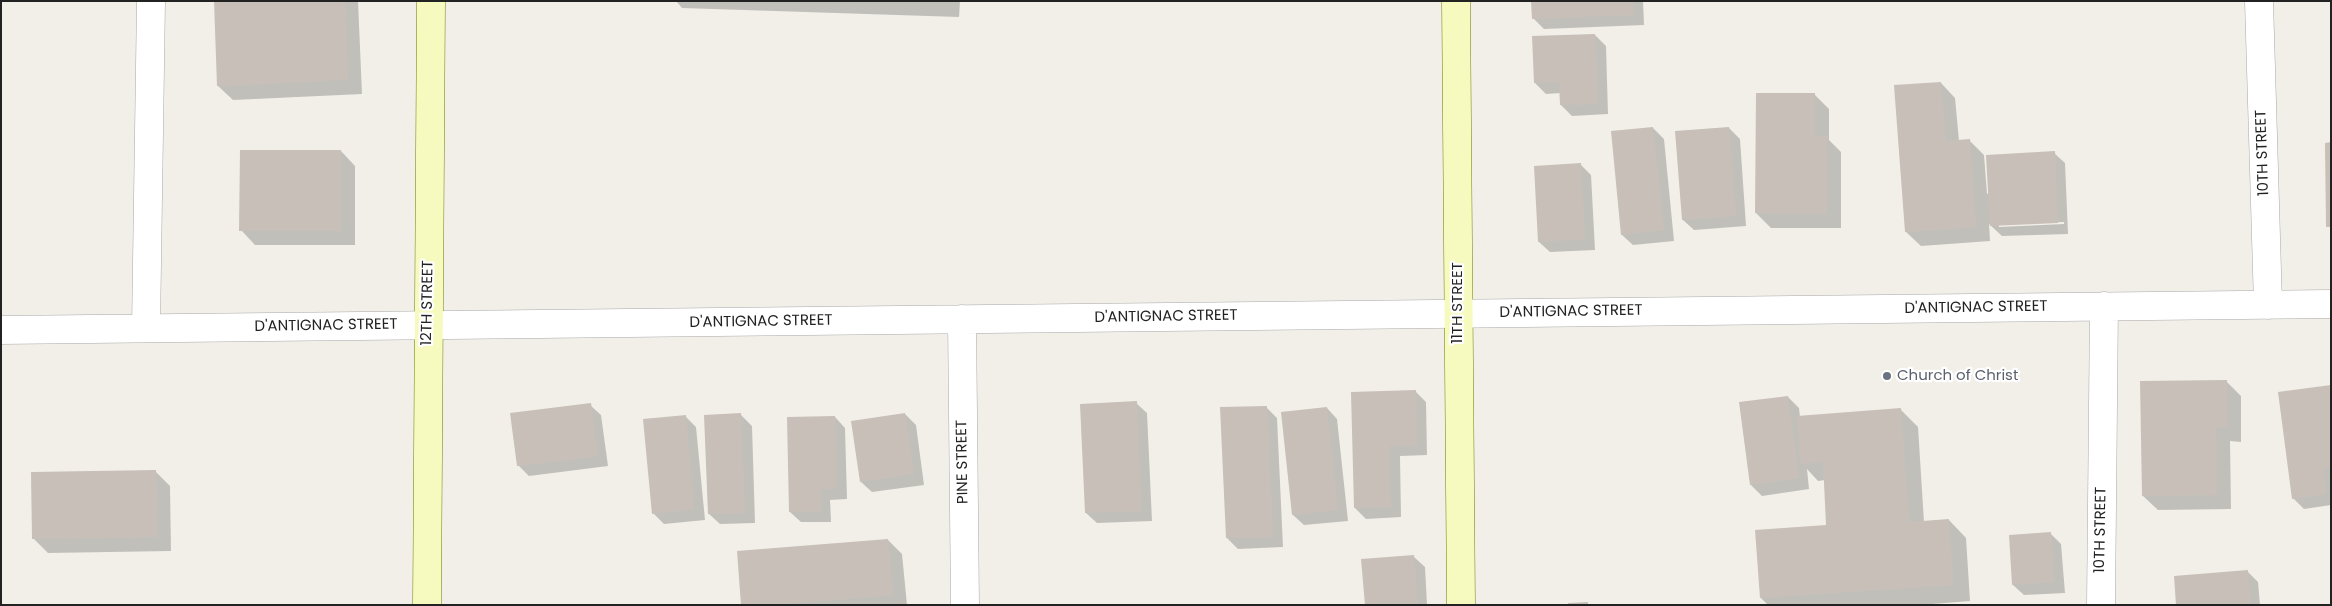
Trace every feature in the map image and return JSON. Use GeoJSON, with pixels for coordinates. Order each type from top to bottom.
{"type":"FeatureCollection","features":[{"type":"Feature","properties":{"kind":"street"},"geometry":{"type":"LineString","coordinates":[[146,328],[150,1]]}},
{"type":"Feature","properties":{"kind":"street","name":"12TH STREET"},"geometry":{"type":"LineString","coordinates":[[427,605],[427,325],[431,1]]}},
{"type":"Feature","properties":{"kind":"street","name":"11TH STREET"},"geometry":{"type":"LineString","coordinates":[[1456,1],[1461,605]]}},
{"type":"Feature","properties":{"kind":"street","name":"10TH STREET"},"geometry":{"type":"LineString","coordinates":[[2259,1],[2268,304]]}},
{"type":"Feature","properties":{"kind":"street","name":"D'ANTIGNAC STREET"},"geometry":{"type":"LineString","coordinates":[[1,330],[2331,304]]}},
{"type":"Feature","properties":{"kind":"street","name":"10TH STREET"},"geometry":{"type":"LineString","coordinates":[[2101,605],[2104,306]]}},
{"type":"Feature","properties":{"kind":"street","name":"PINE STREET"},"geometry":{"type":"LineString","coordinates":[[962,319],[965,605]]}},
{"type":"Feature","properties":{"kind":"building"},"geometry":{"type":"Polygon","coordinates":[[[214,1],[345,1],[348,80],[217,86],[214,1]]]}},
{"type":"Feature","properties":{"kind":"building"},"geometry":{"type":"Polygon","coordinates":[[[1531,1],[1633,1],[1634,15],[1532,19],[1531,1]]]}},
{"type":"Feature","properties":{"kind":"building"},"geometry":{"type":"Polygon","coordinates":[[[1595,34],[1598,104],[1560,105],[1559,82],[1534,83],[1532,36],[1595,34]]]}},
{"type":"Feature","properties":{"kind":"building"},"geometry":{"type":"Polygon","coordinates":[[[1941,82],[1946,141],[1970,139],[1976,227],[1905,232],[1894,85],[1941,82]]]}},
{"type":"Feature","properties":{"kind":"building"},"geometry":{"type":"Polygon","coordinates":[[[1756,93],[1815,93],[1815,136],[1827,136],[1827,214],[1755,213],[1756,93]]]}},
{"type":"Feature","properties":{"kind":"building"},"geometry":{"type":"Polygon","coordinates":[[[1653,127],[1664,230],[1621,235],[1611,131],[1653,127]]]}},
{"type":"Feature","properties":{"kind":"building"},"geometry":{"type":"Polygon","coordinates":[[[1729,127],[1736,216],[1682,220],[1675,131],[1729,127]]]}},
{"type":"Feature","properties":{"kind":"building"},"geometry":{"type":"Polygon","coordinates":[[[2331,142],[2331,227],[2326,227],[2325,143],[2331,142]]]}},
{"type":"Feature","properties":{"kind":"building"},"geometry":{"type":"Polygon","coordinates":[[[240,150],[341,150],[341,231],[239,231],[240,150]]]}},
{"type":"Feature","properties":{"kind":"building"},"geometry":{"type":"Polygon","coordinates":[[[2055,151],[2058,223],[1990,226],[1986,155],[2055,151]]]}},
{"type":"Feature","properties":{"kind":"building"},"geometry":{"type":"Polygon","coordinates":[[[1581,163],[1585,239],[1538,242],[1534,166],[1581,163]]]}},
{"type":"Feature","properties":{"kind":"building"},"geometry":{"type":"Polygon","coordinates":[[[2227,380],[2227,428],[2216,427],[2217,495],[2142,496],[2140,381],[2227,380]]]}},
{"type":"Feature","properties":{"kind":"building"},"geometry":{"type":"Polygon","coordinates":[[[2331,385],[2331,468],[2323,469],[2326,494],[2292,499],[2278,392],[2331,385]]]}},
{"type":"Feature","properties":{"kind":"building"},"geometry":{"type":"Polygon","coordinates":[[[1416,390],[1417,445],[1389,446],[1391,507],[1354,508],[1351,392],[1416,390]]]}},
{"type":"Feature","properties":{"kind":"building"},"geometry":{"type":"Polygon","coordinates":[[[1788,396],[1799,478],[1750,485],[1739,402],[1788,396]]]}},
{"type":"Feature","properties":{"kind":"building"},"geometry":{"type":"Polygon","coordinates":[[[1137,401],[1141,511],[1085,513],[1080,404],[1137,401]]]}},
{"type":"Feature","properties":{"kind":"building"},"geometry":{"type":"Polygon","coordinates":[[[591,403],[598,456],[517,466],[510,413],[591,403]]]}},
{"type":"Feature","properties":{"kind":"building"},"geometry":{"type":"Polygon","coordinates":[[[1267,406],[1273,537],[1226,538],[1220,407],[1267,406]]]}},
{"type":"Feature","properties":{"kind":"building"},"geometry":{"type":"Polygon","coordinates":[[[1327,407],[1338,510],[1292,515],[1281,412],[1327,407]]]}},
{"type":"Feature","properties":{"kind":"building"},"geometry":{"type":"Polygon","coordinates":[[[1901,408],[1909,522],[1949,519],[1953,585],[1760,598],[1755,530],[1826,525],[1823,462],[1800,464],[1797,416],[1901,408]]]}},
{"type":"Feature","properties":{"kind":"building"},"geometry":{"type":"Polygon","coordinates":[[[741,413],[745,513],[708,514],[704,415],[741,413]]]}},
{"type":"Feature","properties":{"kind":"building"},"geometry":{"type":"Polygon","coordinates":[[[905,413],[914,474],[860,482],[851,421],[905,413]]]}},
{"type":"Feature","properties":{"kind":"building"},"geometry":{"type":"Polygon","coordinates":[[[686,415],[694,509],[652,514],[643,419],[686,415]]]}},
{"type":"Feature","properties":{"kind":"building"},"geometry":{"type":"Polygon","coordinates":[[[835,416],[836,489],[820,489],[821,511],[789,512],[787,417],[835,416]]]}},
{"type":"Feature","properties":{"kind":"building"},"geometry":{"type":"Polygon","coordinates":[[[156,470],[157,537],[32,539],[31,472],[156,470]]]}},
{"type":"Feature","properties":{"kind":"building"},"geometry":{"type":"Polygon","coordinates":[[[2051,532],[2054,582],[2012,585],[2009,535],[2051,532]]]}},
{"type":"Feature","properties":{"kind":"building"},"geometry":{"type":"Polygon","coordinates":[[[888,539],[893,595],[771,605],[741,605],[737,551],[888,539]]]}},
{"type":"Feature","properties":{"kind":"building"},"geometry":{"type":"Polygon","coordinates":[[[1414,555],[1418,605],[1365,605],[1361,559],[1414,555]]]}},
{"type":"Feature","properties":{"kind":"building"},"geometry":{"type":"Polygon","coordinates":[[[2248,570],[2251,605],[2176,605],[2174,576],[2248,570]]]}},
{"type":"Feature","properties":{"kind":"building"},"geometry":{"type":"Polygon","coordinates":[[[1588,602],[1588,605],[1568,605],[1568,603],[1588,602]]]}},
{"type":"Feature","properties":{"kind":"place","name":"Church of Christ"},"geometry":{"type":"Point","coordinates":[1887,376]}}]}
